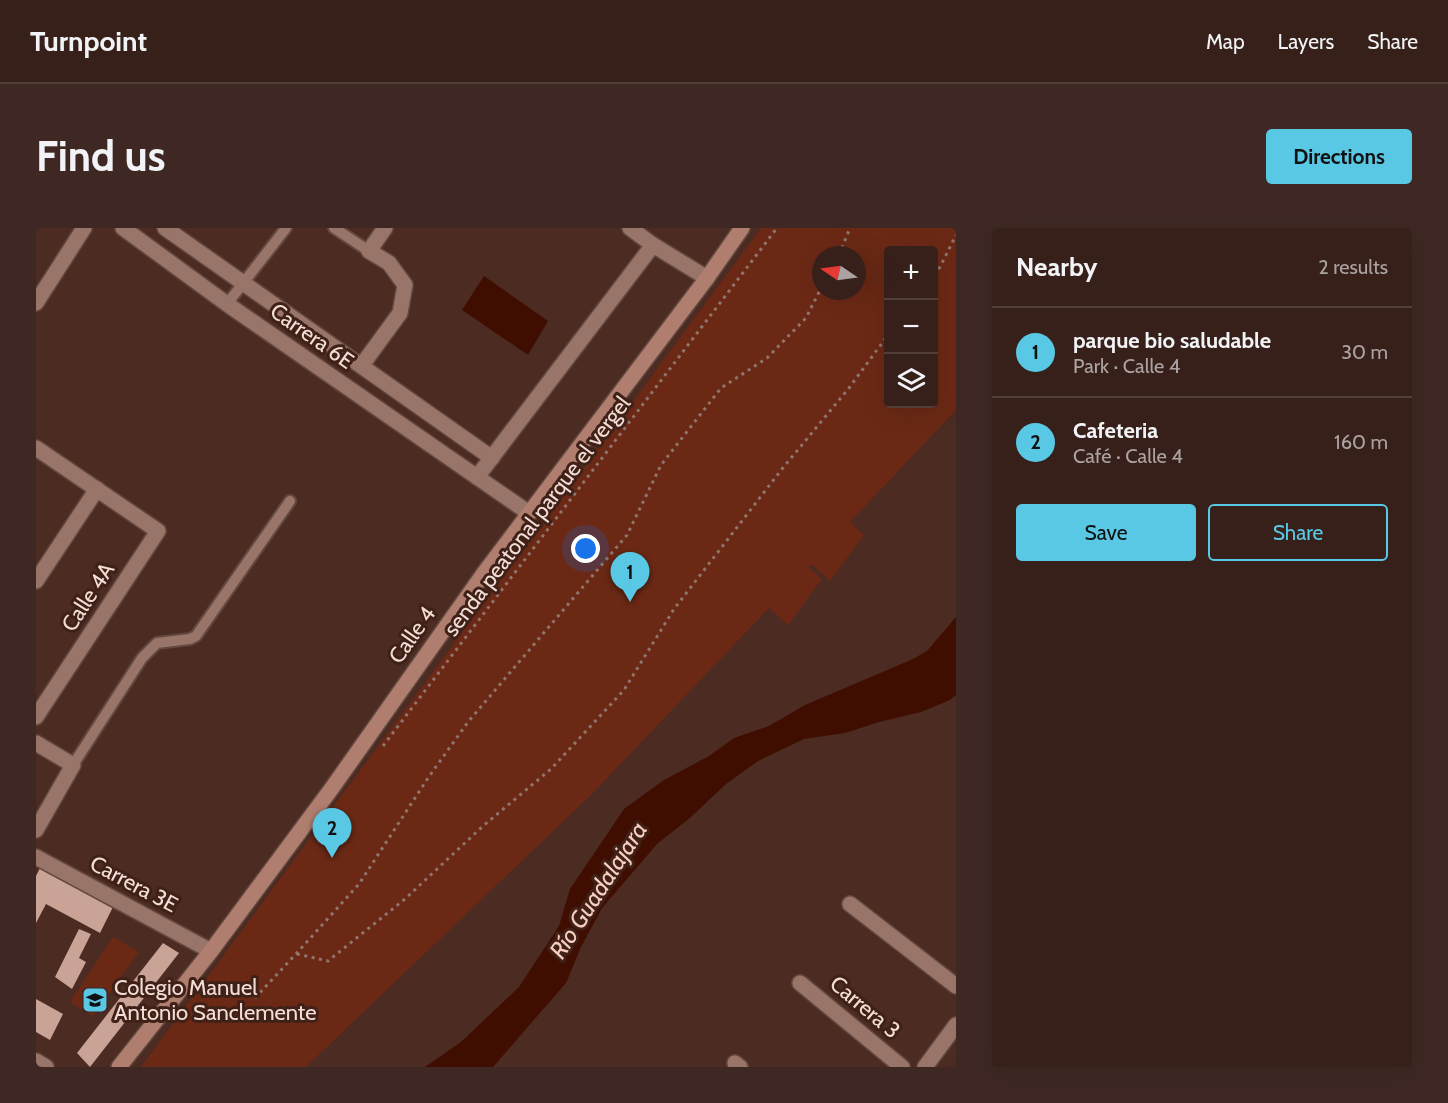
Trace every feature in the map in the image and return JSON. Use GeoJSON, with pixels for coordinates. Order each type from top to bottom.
{"type":"FeatureCollection","features":[{"type":"Feature","properties":{"kind":"street"},"geometry":{"type":"LineString","coordinates":[[36,303],[84,228]]}},
{"type":"Feature","properties":{"kind":"street","name":"Carrera 6E"},"geometry":{"type":"LineString","coordinates":[[123,228],[227,304],[529,513]]}},
{"type":"Feature","properties":{"kind":"street","name":"Carrera 6E"},"geometry":{"type":"LineString","coordinates":[[165,228],[492,458]]}},
{"type":"Feature","properties":{"kind":"street"},"geometry":{"type":"LineString","coordinates":[[362,365],[400,313],[405,285],[389,263],[369,251],[385,228]]}},
{"type":"Feature","properties":{"kind":"street"},"geometry":{"type":"LineString","coordinates":[[630,228],[706,278]]}},
{"type":"Feature","properties":{"kind":"street","name":"Calle 4"},"geometry":{"type":"LineString","coordinates":[[119,1067],[210,951],[332,788],[484,573],[742,228]]}},
{"type":"Feature","properties":{"kind":"street"},"geometry":{"type":"LineString","coordinates":[[477,477],[652,244]]}},
{"type":"Feature","properties":{"kind":"street"},"geometry":{"type":"LineString","coordinates":[[327,374],[344,353]]}},
{"type":"Feature","properties":{"kind":"street"},"geometry":{"type":"LineString","coordinates":[[402,426],[418,405]]}},
{"type":"Feature","properties":{"kind":"street"},"geometry":{"type":"LineString","coordinates":[[36,448],[97,489],[36,581]]}},
{"type":"Feature","properties":{"kind":"street","name":"Calle 4A"},"geometry":{"type":"LineString","coordinates":[[36,717],[158,531],[97,489]]}},
{"type":"Feature","properties":{"kind":"street"},"geometry":{"type":"LineString","coordinates":[[36,743],[73,765],[36,830]]}},
{"type":"Feature","properties":{"kind":"street","name":"Carrera 3E"},"geometry":{"type":"LineString","coordinates":[[36,857],[210,951]]}},
{"type":"Feature","properties":{"kind":"street"},"geometry":{"type":"LineString","coordinates":[[850,904],[956,986]]}},
{"type":"Feature","properties":{"kind":"street","name":"Carrera 3"},"geometry":{"type":"LineString","coordinates":[[800,983],[902,1067]]}},
{"type":"Feature","properties":{"kind":"street"},"geometry":{"type":"LineString","coordinates":[[925,1067],[956,1025]]}},
{"type":"Feature","properties":{"kind":"street"},"geometry":{"type":"LineString","coordinates":[[36,1061],[46,1067]]}},
{"type":"Feature","properties":{"kind":"lane"},"geometry":{"type":"LineString","coordinates":[[227,304],[286,228]]}},
{"type":"Feature","properties":{"kind":"lane"},"geometry":{"type":"LineString","coordinates":[[334,228],[369,251]]}},
{"type":"Feature","properties":{"kind":"lane"},"geometry":{"type":"LineString","coordinates":[[73,765],[142,658],[157,643],[190,639],[196,636],[290,501]]}},
{"type":"Feature","properties":{"kind":"path","name":"senda peatonal parque el vergel"},"geometry":{"type":"LineString","coordinates":[[381,749],[777,228]]}},
{"type":"Feature","properties":{"kind":"path"},"geometry":{"type":"LineString","coordinates":[[843,246],[850,228]]}},
{"type":"Feature","properties":{"kind":"path"},"geometry":{"type":"LineString","coordinates":[[938,269],[956,235]]}},
{"type":"Feature","properties":{"kind":"path"},"geometry":{"type":"LineString","coordinates":[[255,998],[359,884],[428,778],[468,722],[627,535],[661,465],[714,396],[721,388],[767,358],[806,318],[815,300]]}},
{"type":"Feature","properties":{"kind":"path"},"geometry":{"type":"LineString","coordinates":[[296,954],[328,961],[405,899],[483,826],[551,769],[624,690],[675,609],[884,340]]}},
{"type":"Feature","properties":{"kind":"shaded area"},"geometry":{"type":"Polygon","coordinates":[[[761,228],[956,228],[956,410],[850,522],[864,535],[830,581],[811,564],[808,567],[822,579],[788,625],[769,608],[593,793],[306,1067],[141,1067],[761,228]]]}},
{"type":"Feature","properties":{"kind":"shaded area"},"geometry":{"type":"Polygon","coordinates":[[[113,937],[139,952],[93,1016],[70,1002],[113,937]]]}},
{"type":"Feature","properties":{"kind":"water"},"geometry":{"type":"Polygon","coordinates":[[[484,276],[548,321],[528,355],[462,310],[484,276]]]}},
{"type":"Feature","properties":{"kind":"water","name":"Río Guadalajara"},"geometry":{"type":"Polygon","coordinates":[[[956,617],[956,695],[950,700],[921,712],[845,733],[804,739],[758,761],[726,784],[691,817],[657,844],[602,908],[581,947],[566,983],[493,1067],[425,1067],[461,1042],[519,987],[559,926],[570,889],[624,809],[664,780],[709,756],[734,738],[769,726],[805,705],[927,651],[956,617]]]}},
{"type":"Feature","properties":{"kind":"building"},"geometry":{"type":"Polygon","coordinates":[[[40,868],[114,905],[100,933],[46,904],[36,923],[36,876],[40,868]]]}},
{"type":"Feature","properties":{"kind":"building"},"geometry":{"type":"Polygon","coordinates":[[[79,929],[91,934],[79,958],[86,962],[72,989],[55,977],[79,929]]]}},
{"type":"Feature","properties":{"kind":"building"},"geometry":{"type":"Polygon","coordinates":[[[163,943],[179,953],[90,1067],[77,1053],[163,943]]]}},
{"type":"Feature","properties":{"kind":"building"},"geometry":{"type":"Polygon","coordinates":[[[36,999],[63,1014],[50,1040],[36,1032],[36,999]]]}},
{"type":"Feature","properties":{"kind":"place","name":"parque bio saludable"},"geometry":{"type":"Point","coordinates":[630,602]}},
{"type":"Feature","properties":{"kind":"place","name":"Cafeteria"},"geometry":{"type":"Point","coordinates":[332,858]}},
{"type":"Feature","properties":{"kind":"place","name":"Colegio Manuel Antonio Sanclemente"},"geometry":{"type":"Point","coordinates":[95,1000]}}]}
